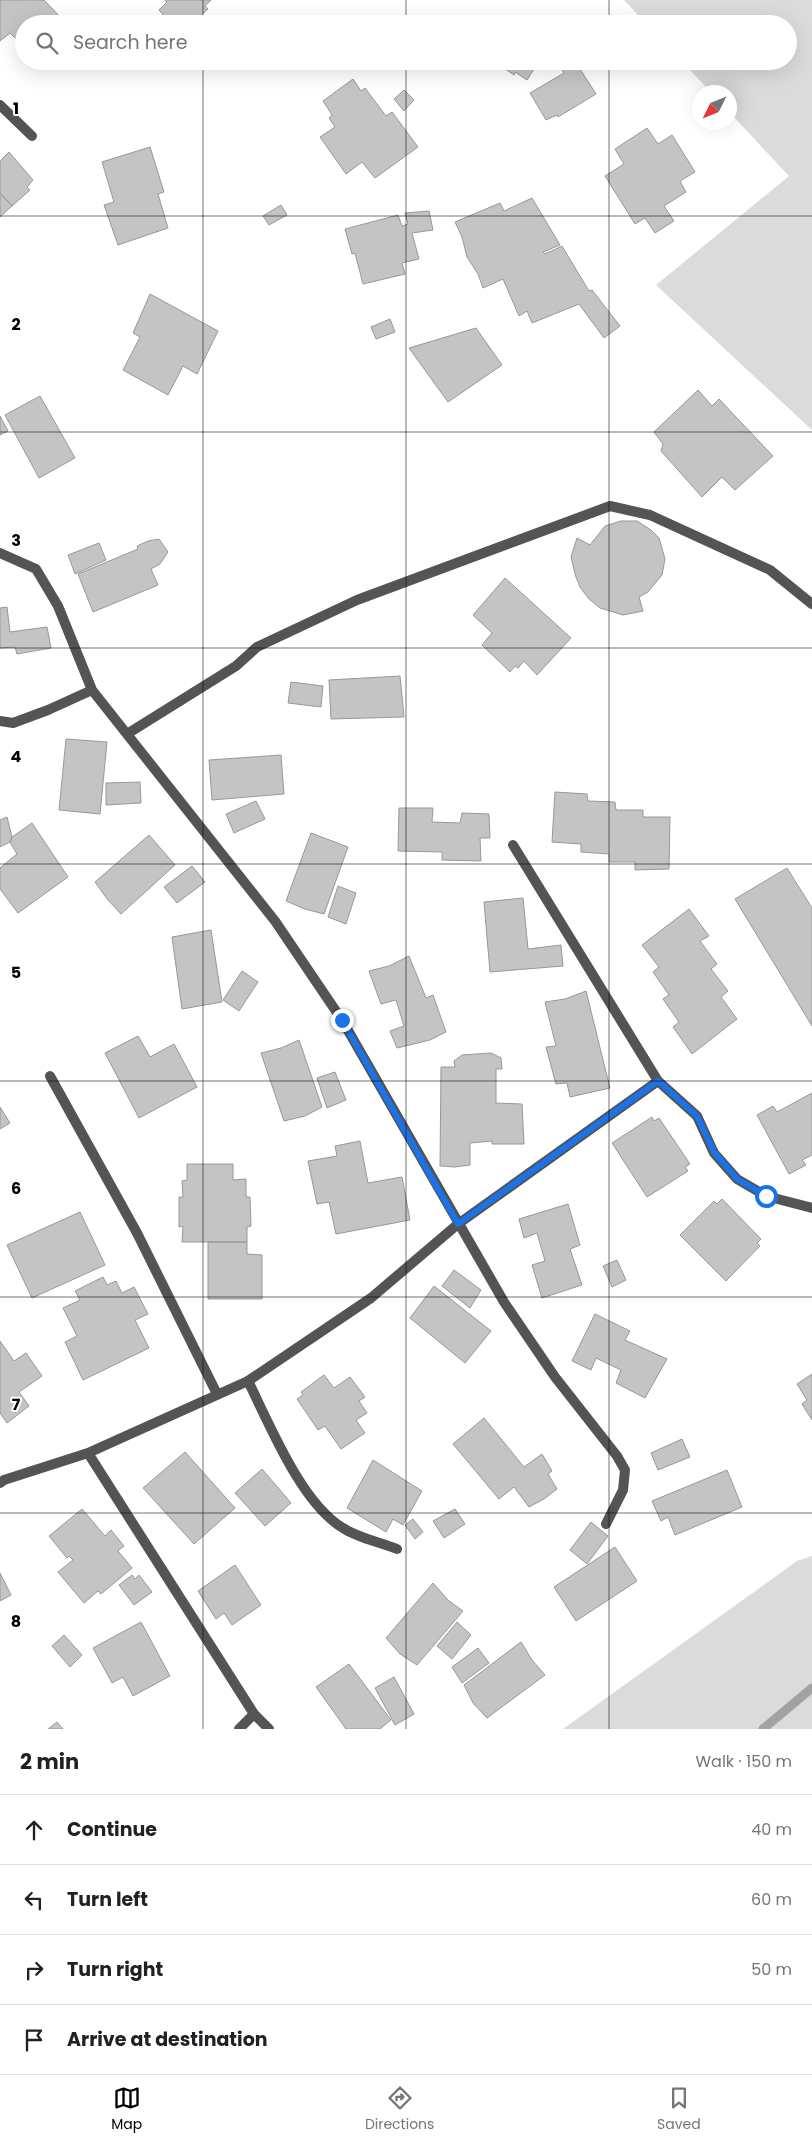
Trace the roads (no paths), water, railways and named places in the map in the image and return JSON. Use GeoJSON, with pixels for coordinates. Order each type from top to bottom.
{"type":"FeatureCollection","features":[{"type":"Feature","properties":{"kind":"street"},"geometry":{"type":"LineString","coordinates":[[0,104],[32,136]]}},
{"type":"Feature","properties":{"kind":"street"},"geometry":{"type":"LineString","coordinates":[[127,734],[236,666],[257,647],[357,600],[610,506],[650,515],[770,570],[812,604]]}},
{"type":"Feature","properties":{"kind":"street"},"geometry":{"type":"LineString","coordinates":[[0,553],[36,569],[58,606],[92,690],[281,929],[342,1020],[504,1302],[555,1378],[617,1456],[625,1470],[623,1490],[606,1524]]}},
{"type":"Feature","properties":{"kind":"street"},"geometry":{"type":"LineString","coordinates":[[0,722],[12,723],[48,710],[92,690]]}},
{"type":"Feature","properties":{"kind":"street"},"geometry":{"type":"LineString","coordinates":[[513,845],[658,1081],[697,1116],[714,1152],[737,1179],[766,1196],[812,1208]]}},
{"type":"Feature","properties":{"kind":"street"},"geometry":{"type":"LineString","coordinates":[[50,1076],[137,1233],[217,1394]]}},
{"type":"Feature","properties":{"kind":"street"},"geometry":{"type":"LineString","coordinates":[[0,1483],[4,1480],[88,1453],[248,1381],[371,1298],[458,1224],[658,1081]]}},
{"type":"Feature","properties":{"kind":"street"},"geometry":{"type":"LineString","coordinates":[[248,1381],[288,1461],[319,1509],[344,1529],[397,1549]]}},
{"type":"Feature","properties":{"kind":"street"},"geometry":{"type":"LineString","coordinates":[[88,1453],[254,1714],[269,1729]]}},
{"type":"Feature","properties":{"kind":"street"},"geometry":{"type":"LineString","coordinates":[[239,1729],[254,1714]]}},
{"type":"Feature","properties":{"kind":"waterway"},"geometry":{"type":"LineString","coordinates":[[763,1729],[812,1688]]}}]}
